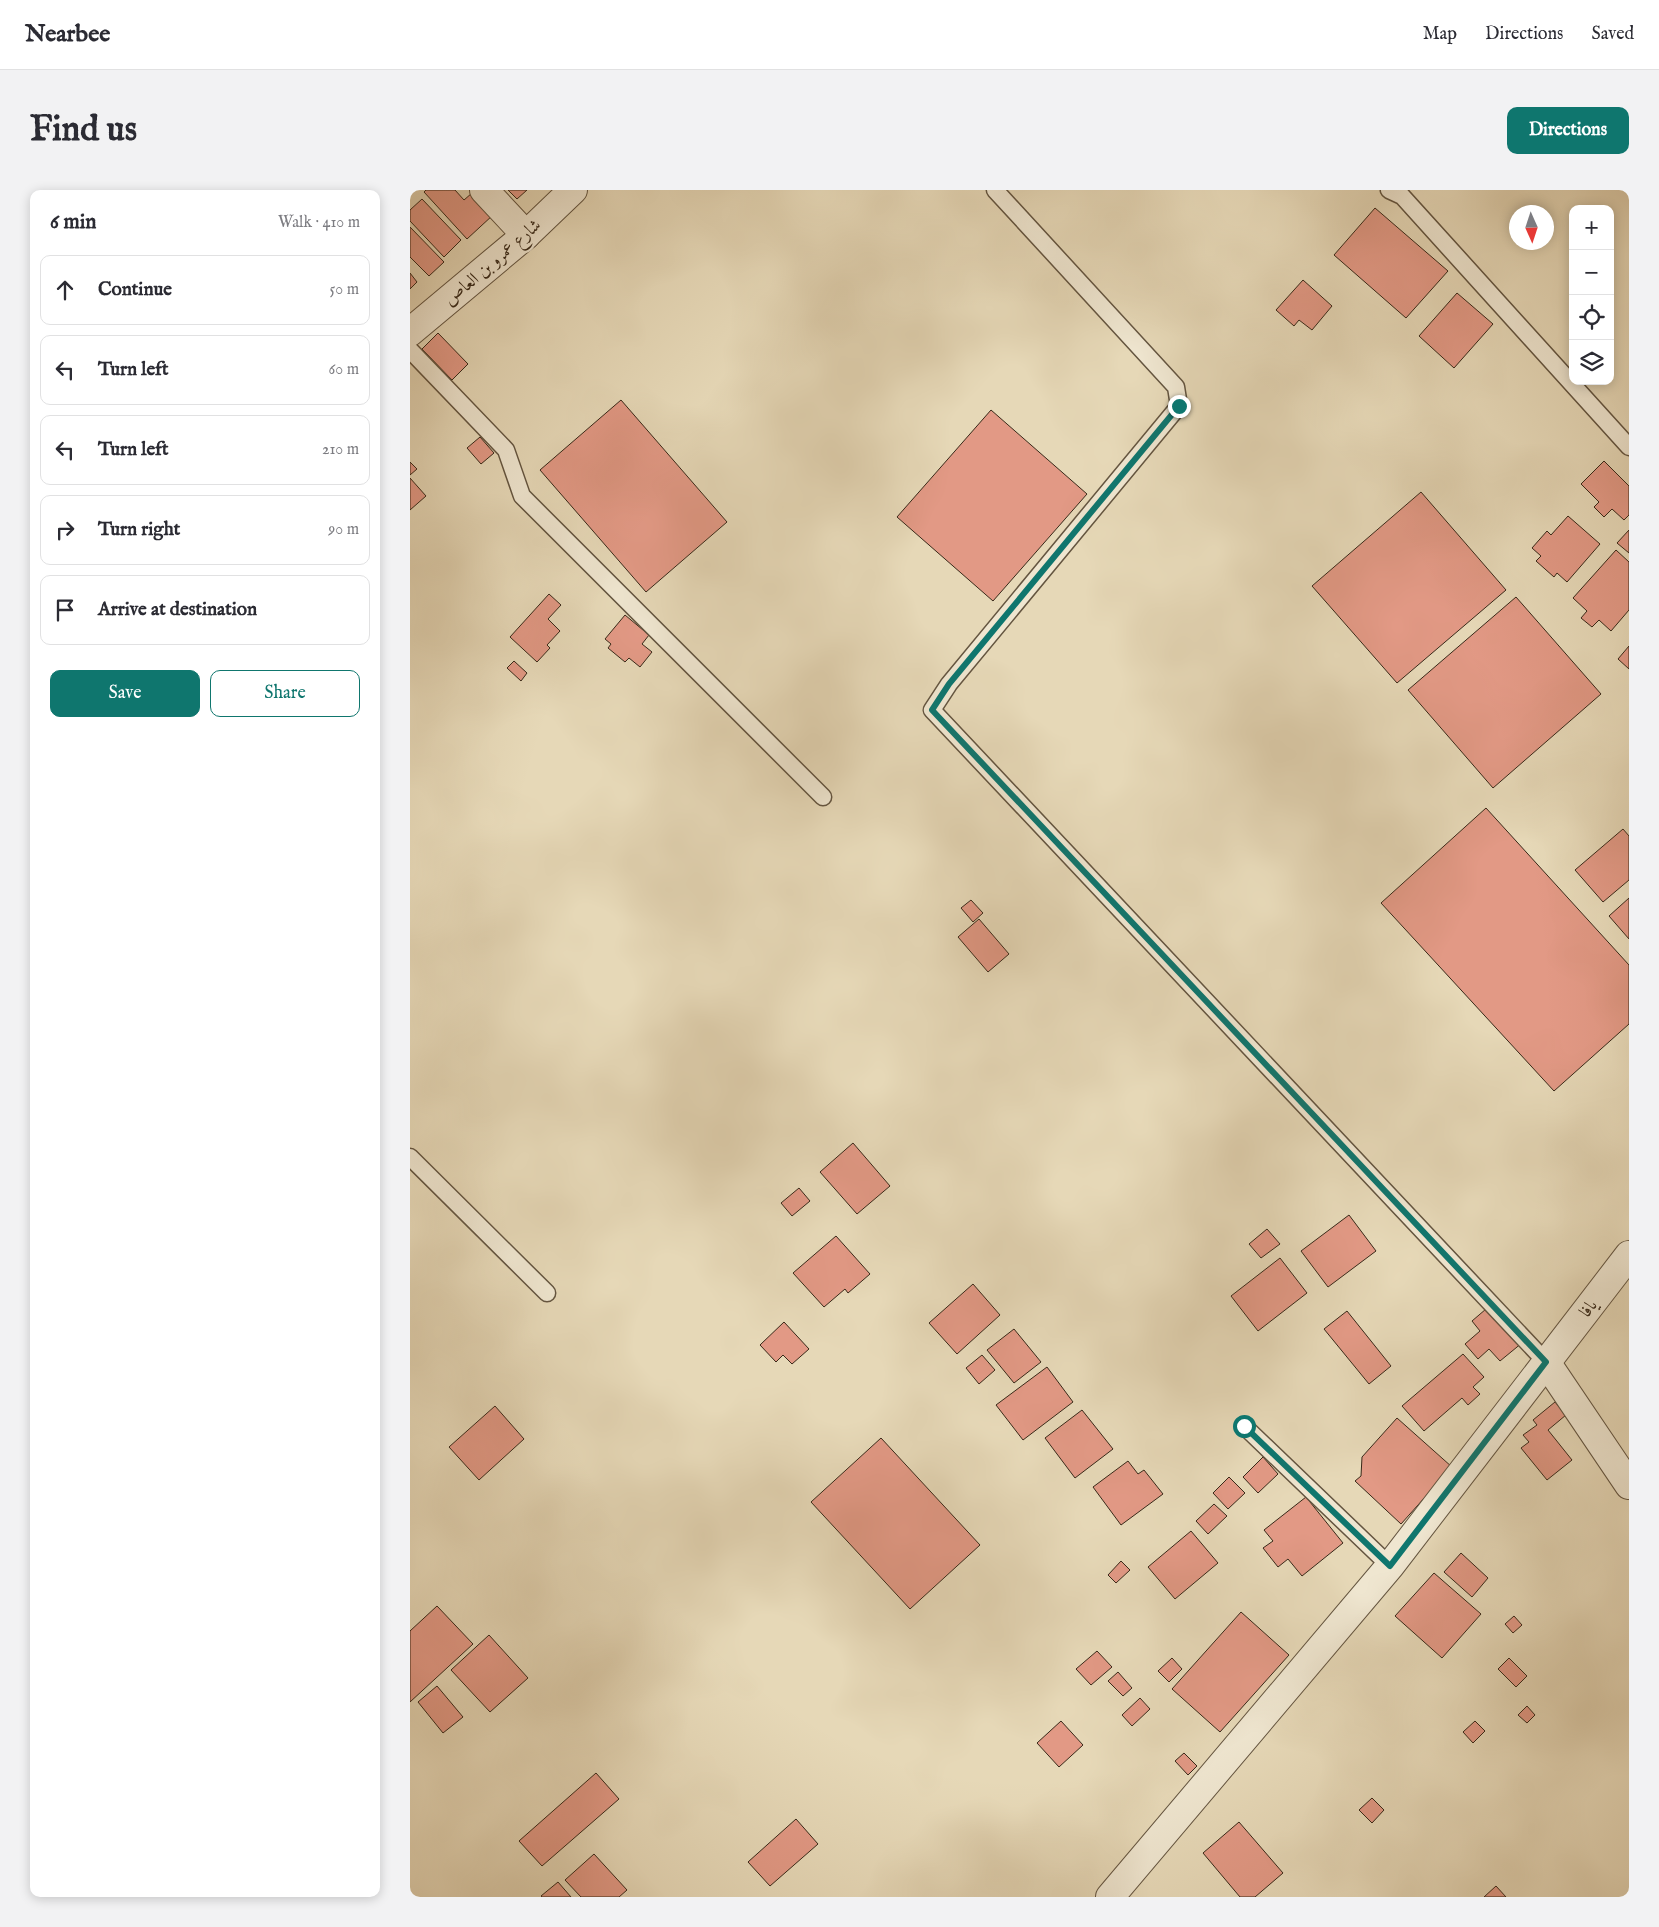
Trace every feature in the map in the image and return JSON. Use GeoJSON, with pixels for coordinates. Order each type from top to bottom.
{"type":"FeatureCollection","features":[{"type":"Feature","properties":{"kind":"street"},"geometry":{"type":"LineString","coordinates":[[484,190],[526,235]]}},
{"type":"Feature","properties":{"kind":"street","name":"شارع عمرو بن العاص"},"geometry":{"type":"LineString","coordinates":[[410,332],[526,235],[573,190]]}},
{"type":"Feature","properties":{"kind":"street","name":"يافا"},"geometry":{"type":"LineString","coordinates":[[1110,1897],[1390,1566],[1629,1255]]}},
{"type":"Feature","properties":{"kind":"street"},"geometry":{"type":"LineString","coordinates":[[1546,1362],[1629,1485]]}},
{"type":"Feature","properties":{"kind":"lane"},"geometry":{"type":"LineString","coordinates":[[995,190],[1176,387],[1179,406],[949,684],[932,710],[1546,1362]]}},
{"type":"Feature","properties":{"kind":"lane"},"geometry":{"type":"LineString","coordinates":[[1389,190],[1402,196],[1629,447]]}},
{"type":"Feature","properties":{"kind":"lane"},"geometry":{"type":"LineString","coordinates":[[410,350],[506,450],[522,496],[823,797]]}},
{"type":"Feature","properties":{"kind":"lane"},"geometry":{"type":"LineString","coordinates":[[410,1157],[547,1294]]}},
{"type":"Feature","properties":{"kind":"lane"},"geometry":{"type":"LineString","coordinates":[[1244,1426],[1390,1566]]}},
{"type":"Feature","properties":{"kind":"building"},"geometry":{"type":"Polygon","coordinates":[[[426,190],[455,190],[464,200],[472,193],[493,215],[467,239],[424,192],[426,190]]]}},
{"type":"Feature","properties":{"kind":"building"},"geometry":{"type":"Polygon","coordinates":[[[508,190],[527,190],[517,199],[508,190]]]}},
{"type":"Feature","properties":{"kind":"building"},"geometry":{"type":"Polygon","coordinates":[[[422,199],[461,240],[444,257],[410,221],[410,210],[422,199]]]}},
{"type":"Feature","properties":{"kind":"building"},"geometry":{"type":"Polygon","coordinates":[[[1375,208],[1448,271],[1406,318],[1334,255],[1375,208]]]}},
{"type":"Feature","properties":{"kind":"building"},"geometry":{"type":"Polygon","coordinates":[[[410,227],[444,262],[429,276],[410,257],[410,227]]]}},
{"type":"Feature","properties":{"kind":"building"},"geometry":{"type":"Polygon","coordinates":[[[410,273],[417,282],[410,289],[410,273]]]}},
{"type":"Feature","properties":{"kind":"building"},"geometry":{"type":"Polygon","coordinates":[[[1303,280],[1332,306],[1312,330],[1299,320],[1294,326],[1276,310],[1303,280]]]}},
{"type":"Feature","properties":{"kind":"building"},"geometry":{"type":"Polygon","coordinates":[[[1457,293],[1493,324],[1454,368],[1419,336],[1457,293]]]}},
{"type":"Feature","properties":{"kind":"building"},"geometry":{"type":"Polygon","coordinates":[[[438,333],[468,364],[452,380],[422,349],[438,333]]]}},
{"type":"Feature","properties":{"kind":"building"},"geometry":{"type":"Polygon","coordinates":[[[621,400],[727,522],[646,592],[540,470],[621,400]]]}},
{"type":"Feature","properties":{"kind":"building"},"geometry":{"type":"Polygon","coordinates":[[[991,410],[1087,494],[993,601],[897,517],[991,410]]]}},
{"type":"Feature","properties":{"kind":"building"},"geometry":{"type":"Polygon","coordinates":[[[480,437],[494,453],[481,464],[467,448],[480,437]]]}},
{"type":"Feature","properties":{"kind":"building"},"geometry":{"type":"Polygon","coordinates":[[[1604,461],[1629,486],[1629,515],[1624,520],[1612,509],[1604,517],[1594,507],[1599,502],[1581,484],[1604,461]]]}},
{"type":"Feature","properties":{"kind":"building"},"geometry":{"type":"Polygon","coordinates":[[[410,462],[417,469],[410,475],[410,462]]]}},
{"type":"Feature","properties":{"kind":"building"},"geometry":{"type":"Polygon","coordinates":[[[410,478],[426,496],[410,510],[410,478]]]}},
{"type":"Feature","properties":{"kind":"building"},"geometry":{"type":"Polygon","coordinates":[[[1421,492],[1506,590],[1397,683],[1312,586],[1421,492]]]}},
{"type":"Feature","properties":{"kind":"building"},"geometry":{"type":"Polygon","coordinates":[[[1568,516],[1600,544],[1567,582],[1557,573],[1554,577],[1536,561],[1541,556],[1532,548],[1547,531],[1551,535],[1568,516]]]}},
{"type":"Feature","properties":{"kind":"building"},"geometry":{"type":"Polygon","coordinates":[[[1629,530],[1629,553],[1617,543],[1629,530]]]}},
{"type":"Feature","properties":{"kind":"building"},"geometry":{"type":"Polygon","coordinates":[[[1616,550],[1629,562],[1629,610],[1611,631],[1599,620],[1592,627],[1581,618],[1587,611],[1573,598],[1616,550]]]}},
{"type":"Feature","properties":{"kind":"building"},"geometry":{"type":"Polygon","coordinates":[[[549,594],[561,605],[548,619],[560,631],[547,645],[550,648],[537,662],[510,637],[549,594]]]}},
{"type":"Feature","properties":{"kind":"building"},"geometry":{"type":"Polygon","coordinates":[[[1516,597],[1601,694],[1493,788],[1408,690],[1516,597]]]}},
{"type":"Feature","properties":{"kind":"building"},"geometry":{"type":"Polygon","coordinates":[[[625,615],[649,635],[642,644],[652,652],[640,667],[629,658],[625,662],[608,648],[611,644],[605,639],[625,615]]]}},
{"type":"Feature","properties":{"kind":"building"},"geometry":{"type":"Polygon","coordinates":[[[1629,646],[1629,669],[1618,659],[1629,646]]]}},
{"type":"Feature","properties":{"kind":"building"},"geometry":{"type":"Polygon","coordinates":[[[514,661],[527,673],[521,681],[507,668],[514,661]]]}},
{"type":"Feature","properties":{"kind":"building"},"geometry":{"type":"Polygon","coordinates":[[[1486,808],[1629,965],[1629,1024],[1554,1091],[1381,903],[1486,808]]]}},
{"type":"Feature","properties":{"kind":"building"},"geometry":{"type":"Polygon","coordinates":[[[1623,829],[1629,836],[1629,880],[1603,902],[1575,870],[1623,829]]]}},
{"type":"Feature","properties":{"kind":"building"},"geometry":{"type":"Polygon","coordinates":[[[1629,898],[1629,939],[1609,916],[1629,898]]]}},
{"type":"Feature","properties":{"kind":"building"},"geometry":{"type":"Polygon","coordinates":[[[971,900],[983,913],[973,922],[961,908],[971,900]]]}},
{"type":"Feature","properties":{"kind":"building"},"geometry":{"type":"Polygon","coordinates":[[[979,919],[1009,954],[988,972],[958,937],[979,919]]]}},
{"type":"Feature","properties":{"kind":"building"},"geometry":{"type":"Polygon","coordinates":[[[853,1143],[890,1186],[857,1214],[820,1172],[853,1143]]]}},
{"type":"Feature","properties":{"kind":"building"},"geometry":{"type":"Polygon","coordinates":[[[799,1188],[810,1201],[792,1216],[781,1203],[799,1188]]]}},
{"type":"Feature","properties":{"kind":"building"},"geometry":{"type":"Polygon","coordinates":[[[1349,1215],[1376,1251],[1328,1287],[1301,1251],[1349,1215]]]}},
{"type":"Feature","properties":{"kind":"building"},"geometry":{"type":"Polygon","coordinates":[[[1267,1229],[1280,1244],[1261,1258],[1249,1244],[1267,1229]]]}},
{"type":"Feature","properties":{"kind":"building"},"geometry":{"type":"Polygon","coordinates":[[[836,1236],[870,1274],[848,1293],[845,1289],[824,1307],[793,1273],[836,1236]]]}},
{"type":"Feature","properties":{"kind":"building"},"geometry":{"type":"Polygon","coordinates":[[[1280,1258],[1307,1293],[1258,1331],[1231,1296],[1280,1258]]]}},
{"type":"Feature","properties":{"kind":"building"},"geometry":{"type":"Polygon","coordinates":[[[973,1284],[1000,1315],[957,1354],[929,1323],[973,1284]]]}},
{"type":"Feature","properties":{"kind":"building"},"geometry":{"type":"Polygon","coordinates":[[[1486,1309],[1528,1338],[1500,1361],[1489,1349],[1478,1359],[1465,1344],[1480,1331],[1472,1321],[1486,1309]]]}},
{"type":"Feature","properties":{"kind":"building"},"geometry":{"type":"Polygon","coordinates":[[[1347,1311],[1391,1366],[1369,1384],[1324,1329],[1347,1311]]]}},
{"type":"Feature","properties":{"kind":"building"},"geometry":{"type":"Polygon","coordinates":[[[784,1322],[809,1349],[792,1364],[783,1355],[776,1362],[760,1345],[784,1322]]]}},
{"type":"Feature","properties":{"kind":"building"},"geometry":{"type":"Polygon","coordinates":[[[1014,1329],[1041,1362],[1014,1383],[987,1350],[1014,1329]]]}},
{"type":"Feature","properties":{"kind":"building"},"geometry":{"type":"Polygon","coordinates":[[[1463,1354],[1484,1377],[1473,1387],[1480,1394],[1468,1405],[1462,1398],[1424,1431],[1402,1406],[1463,1354]]]}},
{"type":"Feature","properties":{"kind":"building"},"geometry":{"type":"Polygon","coordinates":[[[982,1355],[995,1370],[979,1384],[966,1368],[982,1355]]]}},
{"type":"Feature","properties":{"kind":"building"},"geometry":{"type":"Polygon","coordinates":[[[1047,1367],[1073,1402],[1023,1440],[996,1405],[1047,1367]]]}},
{"type":"Feature","properties":{"kind":"building"},"geometry":{"type":"Polygon","coordinates":[[[1555,1402],[1566,1415],[1548,1430],[1572,1460],[1547,1480],[1521,1448],[1529,1442],[1523,1435],[1537,1425],[1533,1420],[1555,1402]]]}},
{"type":"Feature","properties":{"kind":"building"},"geometry":{"type":"Polygon","coordinates":[[[495,1406],[524,1439],[479,1480],[449,1447],[495,1406]]]}},
{"type":"Feature","properties":{"kind":"building"},"geometry":{"type":"Polygon","coordinates":[[[1082,1410],[1113,1449],[1075,1478],[1045,1438],[1082,1410]]]}},
{"type":"Feature","properties":{"kind":"building"},"geometry":{"type":"Polygon","coordinates":[[[1397,1418],[1452,1467],[1401,1524],[1355,1481],[1361,1476],[1362,1457],[1397,1418]]]}},
{"type":"Feature","properties":{"kind":"building"},"geometry":{"type":"Polygon","coordinates":[[[881,1438],[980,1545],[910,1609],[811,1502],[881,1438]]]}},
{"type":"Feature","properties":{"kind":"building"},"geometry":{"type":"Polygon","coordinates":[[[1263,1457],[1278,1474],[1258,1493],[1243,1477],[1263,1457]]]}},
{"type":"Feature","properties":{"kind":"building"},"geometry":{"type":"Polygon","coordinates":[[[1128,1461],[1138,1474],[1144,1470],[1163,1494],[1121,1525],[1093,1487],[1128,1461]]]}},
{"type":"Feature","properties":{"kind":"building"},"geometry":{"type":"Polygon","coordinates":[[[1229,1477],[1245,1493],[1228,1509],[1213,1493],[1229,1477]]]}},
{"type":"Feature","properties":{"kind":"building"},"geometry":{"type":"Polygon","coordinates":[[[1306,1497],[1343,1543],[1302,1576],[1288,1559],[1278,1567],[1263,1548],[1273,1541],[1264,1530],[1306,1497]]]}},
{"type":"Feature","properties":{"kind":"building"},"geometry":{"type":"Polygon","coordinates":[[[1214,1504],[1227,1516],[1208,1534],[1196,1521],[1214,1504]]]}},
{"type":"Feature","properties":{"kind":"building"},"geometry":{"type":"Polygon","coordinates":[[[1191,1531],[1218,1563],[1175,1599],[1148,1567],[1191,1531]]]}},
{"type":"Feature","properties":{"kind":"building"},"geometry":{"type":"Polygon","coordinates":[[[1461,1553],[1488,1578],[1472,1597],[1444,1572],[1461,1553]]]}},
{"type":"Feature","properties":{"kind":"building"},"geometry":{"type":"Polygon","coordinates":[[[1121,1561],[1130,1570],[1116,1583],[1108,1575],[1121,1561]]]}},
{"type":"Feature","properties":{"kind":"building"},"geometry":{"type":"Polygon","coordinates":[[[1434,1573],[1481,1614],[1442,1658],[1395,1616],[1434,1573]]]}},
{"type":"Feature","properties":{"kind":"building"},"geometry":{"type":"Polygon","coordinates":[[[437,1606],[473,1644],[410,1702],[410,1631],[437,1606]]]}},
{"type":"Feature","properties":{"kind":"building"},"geometry":{"type":"Polygon","coordinates":[[[1241,1612],[1289,1655],[1220,1732],[1172,1689],[1241,1612]]]}},
{"type":"Feature","properties":{"kind":"building"},"geometry":{"type":"Polygon","coordinates":[[[1514,1616],[1522,1625],[1513,1633],[1505,1624],[1514,1616]]]}},
{"type":"Feature","properties":{"kind":"building"},"geometry":{"type":"Polygon","coordinates":[[[489,1635],[528,1678],[490,1712],[451,1670],[489,1635]]]}},
{"type":"Feature","properties":{"kind":"building"},"geometry":{"type":"Polygon","coordinates":[[[1097,1651],[1112,1667],[1091,1685],[1076,1669],[1097,1651]]]}},
{"type":"Feature","properties":{"kind":"building"},"geometry":{"type":"Polygon","coordinates":[[[1172,1658],[1182,1669],[1169,1682],[1158,1671],[1172,1658]]]}},
{"type":"Feature","properties":{"kind":"building"},"geometry":{"type":"Polygon","coordinates":[[[1509,1658],[1527,1676],[1516,1687],[1498,1669],[1509,1658]]]}},
{"type":"Feature","properties":{"kind":"building"},"geometry":{"type":"Polygon","coordinates":[[[1118,1672],[1132,1688],[1123,1696],[1108,1681],[1118,1672]]]}},
{"type":"Feature","properties":{"kind":"building"},"geometry":{"type":"Polygon","coordinates":[[[437,1686],[463,1717],[443,1733],[418,1702],[437,1686]]]}},
{"type":"Feature","properties":{"kind":"building"},"geometry":{"type":"Polygon","coordinates":[[[1140,1698],[1150,1709],[1132,1726],[1122,1715],[1140,1698]]]}},
{"type":"Feature","properties":{"kind":"building"},"geometry":{"type":"Polygon","coordinates":[[[1527,1706],[1535,1715],[1527,1723],[1518,1715],[1527,1706]]]}},
{"type":"Feature","properties":{"kind":"building"},"geometry":{"type":"Polygon","coordinates":[[[1061,1721],[1083,1745],[1059,1767],[1037,1743],[1061,1721]]]}},
{"type":"Feature","properties":{"kind":"building"},"geometry":{"type":"Polygon","coordinates":[[[1475,1721],[1485,1731],[1473,1743],[1463,1732],[1475,1721]]]}},
{"type":"Feature","properties":{"kind":"building"},"geometry":{"type":"Polygon","coordinates":[[[1184,1753],[1197,1766],[1188,1775],[1175,1761],[1184,1753]]]}},
{"type":"Feature","properties":{"kind":"building"},"geometry":{"type":"Polygon","coordinates":[[[596,1773],[619,1799],[542,1866],[519,1841],[596,1773]]]}},
{"type":"Feature","properties":{"kind":"building"},"geometry":{"type":"Polygon","coordinates":[[[1372,1798],[1384,1810],[1372,1823],[1359,1810],[1372,1798]]]}},
{"type":"Feature","properties":{"kind":"building"},"geometry":{"type":"Polygon","coordinates":[[[796,1819],[818,1844],[770,1886],[748,1862],[796,1819]]]}},
{"type":"Feature","properties":{"kind":"building"},"geometry":{"type":"Polygon","coordinates":[[[1239,1822],[1283,1873],[1255,1897],[1240,1897],[1203,1853],[1239,1822]]]}},
{"type":"Feature","properties":{"kind":"building"},"geometry":{"type":"Polygon","coordinates":[[[594,1854],[627,1890],[619,1897],[581,1897],[565,1880],[594,1854]]]}},
{"type":"Feature","properties":{"kind":"building"},"geometry":{"type":"Polygon","coordinates":[[[558,1882],[571,1897],[541,1896],[558,1882]]]}},
{"type":"Feature","properties":{"kind":"building"},"geometry":{"type":"Polygon","coordinates":[[[1496,1886],[1506,1897],[1484,1897],[1496,1886]]]}},
{"type":"Feature","properties":{"kind":"route"},"geometry":{"type":"LineString","coordinates":[[1179,406],[949,684],[932,710],[1546,1362],[1390,1566],[1244,1426]]}}]}
